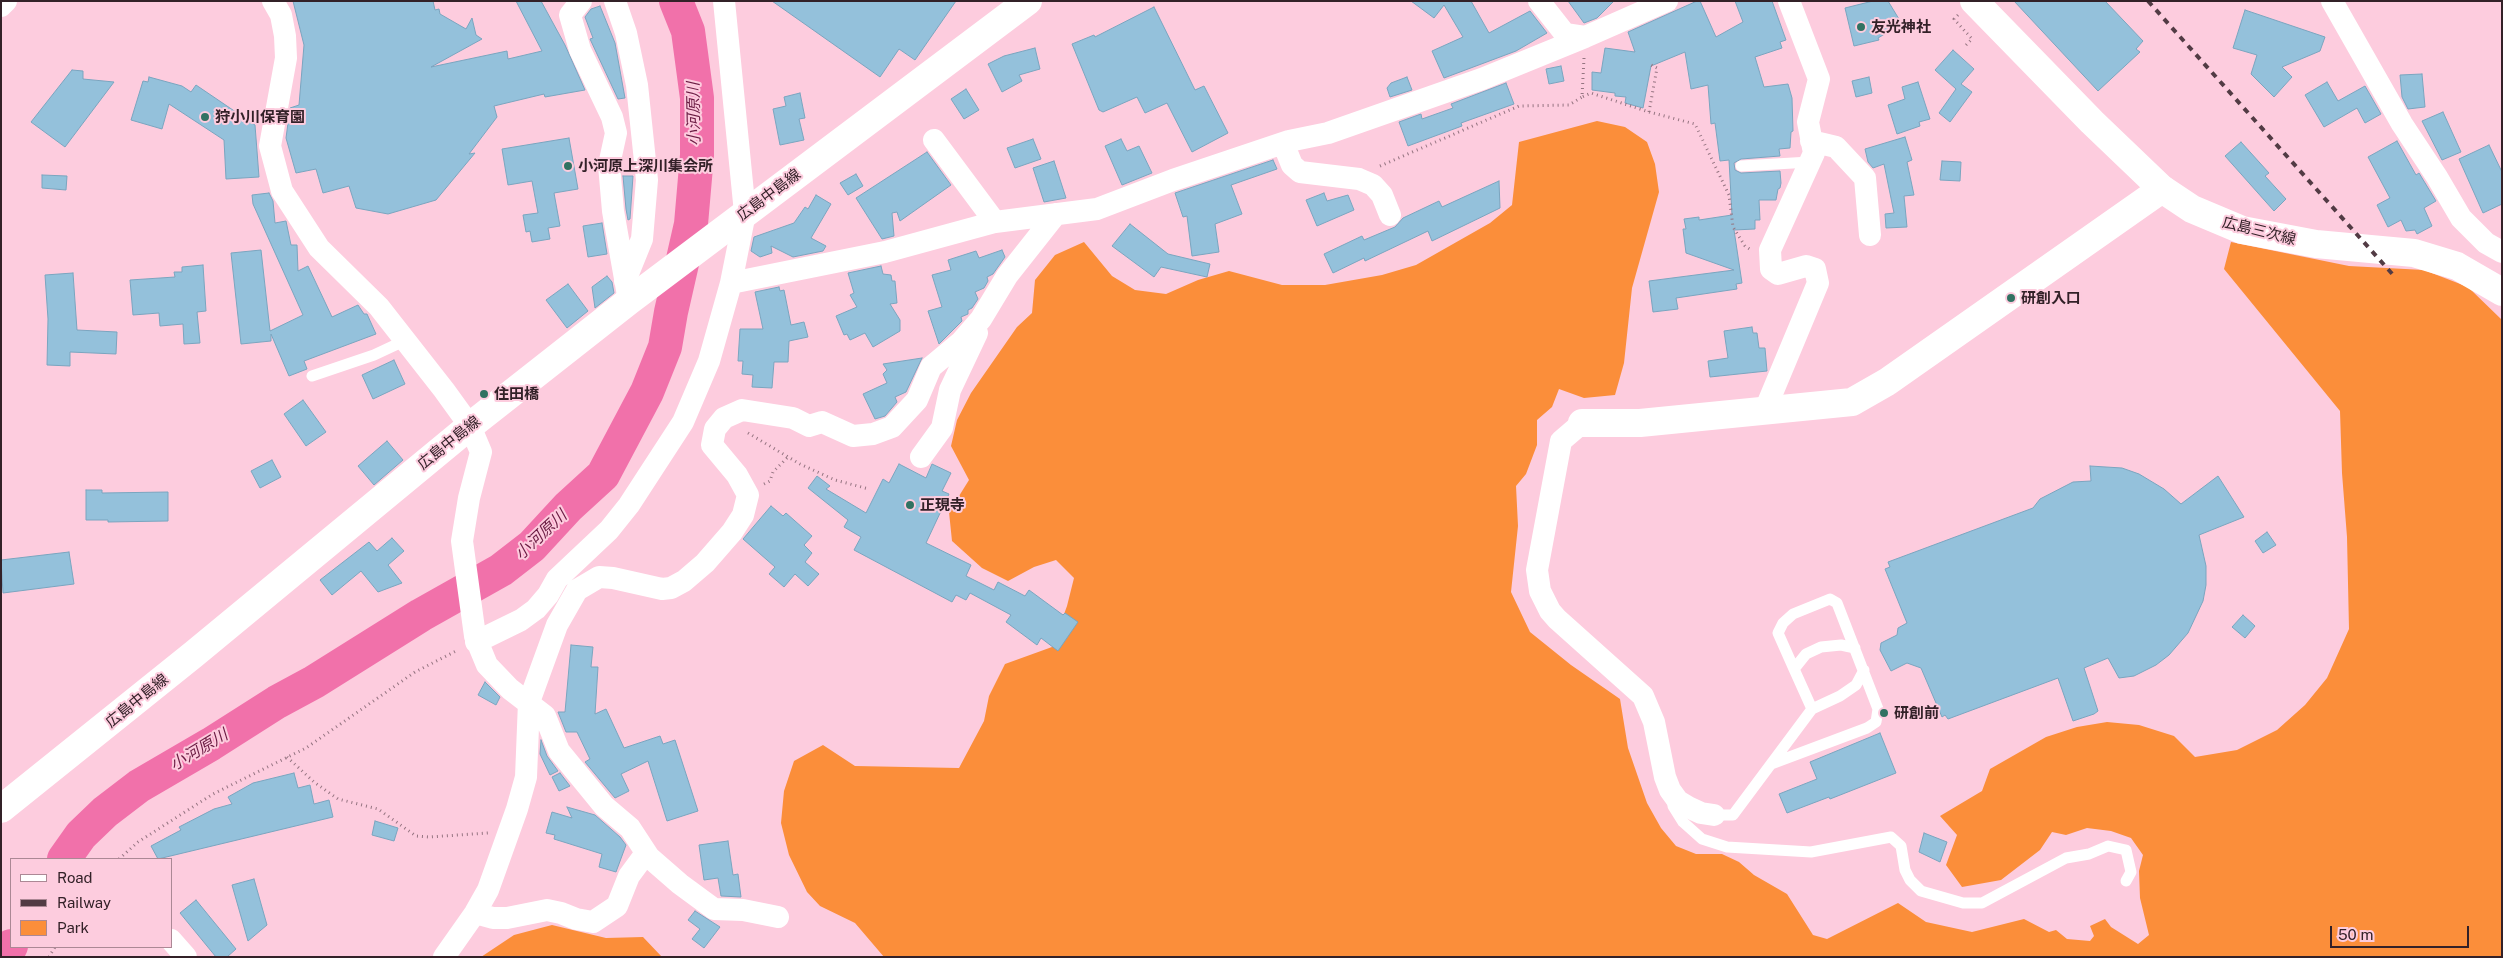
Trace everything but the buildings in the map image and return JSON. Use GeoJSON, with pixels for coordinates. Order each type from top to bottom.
{"type":"FeatureCollection","features":[{"type":"Feature","properties":{"kind":"main road","name":"広島中島線"},"geometry":{"type":"LineString","coordinates":[[1,809],[186,660],[630,292],[739,218],[1019,4]]}},
{"type":"Feature","properties":{"kind":"main road","name":"広島三次線"},"geometry":{"type":"LineString","coordinates":[[1967,7],[2162,189],[2192,209],[2242,230],[2316,244],[2414,253],[2457,266],[2502,292]]}},
{"type":"Feature","properties":{"kind":"main road"},"geometry":{"type":"LineString","coordinates":[[1582,423],[1640,423],[1852,402],[1874,391],[2162,189]]}},
{"type":"Feature","properties":{"kind":"street"},"geometry":{"type":"LineString","coordinates":[[1,6],[6,1]]}},
{"type":"Feature","properties":{"kind":"street"},"geometry":{"type":"LineString","coordinates":[[273,1],[281,15],[285,36],[286,58],[270,146],[282,190],[319,248],[379,307],[406,340],[470,426],[481,452],[469,498],[462,541],[476,639],[487,664],[497,677],[545,716],[559,751],[604,806],[630,828],[646,852],[680,884],[714,910],[743,910],[778,917]]}},
{"type":"Feature","properties":{"kind":"street"},"geometry":{"type":"LineString","coordinates":[[581,1],[570,15],[580,50],[612,117],[616,133],[609,165],[613,211],[630,292]]}},
{"type":"Feature","properties":{"kind":"street"},"geometry":{"type":"LineString","coordinates":[[615,1],[626,33],[637,85],[647,180],[642,239],[630,292]]}},
{"type":"Feature","properties":{"kind":"street"},"geometry":{"type":"LineString","coordinates":[[476,639],[521,620],[536,609],[548,595],[557,579],[609,530],[624,511],[683,422],[708,360],[731,283],[739,218],[724,1]]}},
{"type":"Feature","properties":{"kind":"street"},"geometry":{"type":"LineString","coordinates":[[1539,1],[1565,34],[1585,38]]}},
{"type":"Feature","properties":{"kind":"street"},"geometry":{"type":"LineString","coordinates":[[731,283],[885,252],[996,222],[1097,209],[1173,180],[1283,143],[1328,132],[1482,78],[1585,38],[1667,1]]}},
{"type":"Feature","properties":{"kind":"street"},"geometry":{"type":"LineString","coordinates":[[1789,1],[1819,79],[1808,122],[1811,152],[1770,250],[1770,269],[1778,274],[1806,266],[1815,269]]}},
{"type":"Feature","properties":{"kind":"street"},"geometry":{"type":"LineString","coordinates":[[2332,1],[2402,124],[2461,218],[2486,243],[2502,252]]}},
{"type":"Feature","properties":{"kind":"street"},"geometry":{"type":"LineString","coordinates":[[934,140],[996,222]]}},
{"type":"Feature","properties":{"kind":"street"},"geometry":{"type":"LineString","coordinates":[[1283,143],[1292,165],[1300,172],[1358,179],[1373,186],[1382,195],[1390,215]]}},
{"type":"Feature","properties":{"kind":"street"},"geometry":{"type":"LineString","coordinates":[[1811,152],[1836,147],[1865,178],[1870,235]]}},
{"type":"Feature","properties":{"kind":"street"},"geometry":{"type":"LineString","coordinates":[[712,445],[715,429],[724,418],[742,410],[793,418],[809,426],[822,422],[853,436],[873,434],[892,427],[917,400],[931,367],[961,342],[981,319],[1030,244],[1056,214]]}},
{"type":"Feature","properties":{"kind":"street"},"geometry":{"type":"LineString","coordinates":[[1765,410],[1818,283],[1815,269]]}},
{"type":"Feature","properties":{"kind":"street"},"geometry":{"type":"LineString","coordinates":[[1787,317],[1815,269]]}},
{"type":"Feature","properties":{"kind":"street"},"geometry":{"type":"LineString","coordinates":[[921,457],[942,428],[950,390],[990,304]]}},
{"type":"Feature","properties":{"kind":"street"},"geometry":{"type":"LineString","coordinates":[[444,957],[475,913],[488,890],[526,777],[529,702],[557,625],[577,590],[599,577],[613,578],[662,589],[671,588],[684,581],[705,562],[732,532],[742,515],[748,495],[737,475],[712,445],[683,422]]}},
{"type":"Feature","properties":{"kind":"street"},"geometry":{"type":"LineString","coordinates":[[1582,423],[1561,441],[1537,570],[1539,585],[1550,611],[1557,619],[1643,696],[1650,709],[1665,777],[1673,794],[1688,807],[1701,813],[1714,815]]}},
{"type":"Feature","properties":{"kind":"street"},"geometry":{"type":"LineString","coordinates":[[475,913],[493,918],[507,918],[547,910],[561,913],[576,920],[593,922],[617,906],[629,876],[646,852]]}},
{"type":"Feature","properties":{"kind":"street"},"geometry":{"type":"LineString","coordinates":[[172,941],[186,957]]}},
{"type":"Feature","properties":{"kind":"lane"},"geometry":{"type":"LineString","coordinates":[[1741,166],[1811,152]]}},
{"type":"Feature","properties":{"kind":"lane"},"geometry":{"type":"LineString","coordinates":[[312,376],[374,355],[406,340]]}},
{"type":"Feature","properties":{"kind":"lane"},"geometry":{"type":"LineString","coordinates":[[1771,764],[1867,728],[1876,722],[1878,709],[1864,670],[1837,603],[1830,599],[1793,614],[1783,623],[1778,633],[1812,709]]}},
{"type":"Feature","properties":{"kind":"lane"},"geometry":{"type":"LineString","coordinates":[[1794,669],[1806,654],[1821,647],[1841,644],[1855,648]]}},
{"type":"Feature","properties":{"kind":"lane"},"geometry":{"type":"LineString","coordinates":[[1714,815],[1733,815],[1812,709],[1856,685],[1864,670]]}},
{"type":"Feature","properties":{"kind":"lane"},"geometry":{"type":"LineString","coordinates":[[1673,794],[1673,806],[1683,822],[1702,838],[1727,847],[1811,852],[1891,837],[1901,846],[1905,870],[1910,880],[1921,891],[1964,903],[1982,902],[2060,861],[2089,854],[2108,846],[2126,850],[2131,872],[2126,881]]}},
{"type":"Feature","properties":{"kind":"path"},"geometry":{"type":"LineString","coordinates":[[1965,46],[1972,39],[1954,20],[1967,7]]}},
{"type":"Feature","properties":{"kind":"path"},"geometry":{"type":"LineString","coordinates":[[1582,97],[1585,38]]}},
{"type":"Feature","properties":{"kind":"path"},"geometry":{"type":"LineString","coordinates":[[1649,112],[1657,68],[1651,65]]}},
{"type":"Feature","properties":{"kind":"path"},"geometry":{"type":"LineString","coordinates":[[1358,179],[1370,170],[1519,106],[1569,105],[1591,93],[1649,112],[1695,124],[1729,195],[1733,227],[1745,246],[1770,262]]}},
{"type":"Feature","properties":{"kind":"path"},"geometry":{"type":"LineString","coordinates":[[724,418],[788,457],[835,480],[868,489]]}},
{"type":"Feature","properties":{"kind":"path"},"geometry":{"type":"LineString","coordinates":[[746,492],[770,481],[773,472],[788,457]]}},
{"type":"Feature","properties":{"kind":"path"},"geometry":{"type":"LineString","coordinates":[[120,858],[138,842],[213,794],[287,757],[335,729],[415,672],[476,639]]}},
{"type":"Feature","properties":{"kind":"path"},"geometry":{"type":"LineString","coordinates":[[287,757],[314,782],[338,799],[378,809],[416,836],[429,837],[481,832],[506,837]]}},
{"type":"Feature","properties":{"kind":"green space"},"geometry":{"type":"Polygon","coordinates":[[[1597,121],[1625,127],[1647,142],[1655,164],[1659,192],[1632,288],[1624,363],[1615,395],[1584,398],[1559,389],[1552,407],[1537,420],[1537,445],[1526,474],[1516,486],[1518,526],[1511,592],[1530,632],[1571,665],[1620,699],[1628,748],[1647,803],[1661,828],[1676,846],[1696,854],[1722,854],[1739,862],[1754,875],[1787,894],[1813,935],[1827,939],[1898,903],[1926,922],[1972,932],[2024,919],[2049,932],[2056,930],[2067,939],[2090,941],[2094,936],[2090,926],[2105,919],[2111,927],[2138,944],[2149,935],[2140,898],[2139,871],[2143,855],[2131,838],[2111,831],[2087,828],[2066,835],[2052,832],[2040,850],[2001,880],[1962,887],[1946,865],[1957,835],[1940,816],[1982,791],[1990,769],[2046,737],[2077,727],[2107,722],[2139,725],[2174,736],[2195,757],[2237,750],[2277,730],[2305,705],[2327,678],[2349,629],[2347,537],[2340,411],[2224,269],[2231,242],[2349,266],[2424,270],[2468,287],[2502,320],[2502,957],[884,957],[855,923],[820,906],[807,892],[789,855],[781,823],[784,791],[794,761],[823,745],[855,766],[959,768],[984,721],[989,696],[1005,664],[1052,647],[1067,606],[1074,578],[1056,560],[1034,567],[1008,581],[982,568],[952,541],[949,512],[969,480],[951,446],[957,420],[971,393],[1017,327],[1032,313],[1035,280],[1055,255],[1084,242],[1112,276],[1135,290],[1166,294],[1198,280],[1229,271],[1282,285],[1325,285],[1382,275],[1416,265],[1490,223],[1512,205],[1519,142],[1597,121]]]}},
{"type":"Feature","properties":{"kind":"green space"},"geometry":{"type":"Polygon","coordinates":[[[552,925],[606,938],[643,937],[662,957],[481,957],[514,935],[552,925]]]}},
{"type":"Feature","properties":{"kind":"waterway","name":"小河原川"},"geometry":{"type":"LineString","coordinates":[[65,858],[81,835],[105,812],[139,786],[211,744],[277,702],[314,682],[421,615],[501,570],[532,546],[568,507],[603,475],[647,392],[665,347],[691,224],[697,155],[697,98],[688,31],[676,1]]}},
{"type":"Feature","properties":{"kind":"waterway","name":"小河原川"},"geometry":{"type":"LineString","coordinates":[[4,957],[10,948]]}},
{"type":"Feature","properties":{"kind":"railway"},"geometry":{"type":"LineString","coordinates":[[2148,1],[2395,277]]}},
{"type":"Feature","properties":{"kind":"place","name":"友光神社"},"geometry":{"type":"Point","coordinates":[1861,27]}},
{"type":"Feature","properties":{"kind":"place","name":"狩小川保育園"},"geometry":{"type":"Point","coordinates":[205,117]}},
{"type":"Feature","properties":{"kind":"place","name":"小河原上深川集会所"},"geometry":{"type":"Point","coordinates":[568,166]}},
{"type":"Feature","properties":{"kind":"place","name":"研創入口"},"geometry":{"type":"Point","coordinates":[2011,298]}},
{"type":"Feature","properties":{"kind":"place","name":"住田橋"},"geometry":{"type":"Point","coordinates":[484,394]}},
{"type":"Feature","properties":{"kind":"place","name":"正現寺"},"geometry":{"type":"Point","coordinates":[910,505]}},
{"type":"Feature","properties":{"kind":"place","name":"研創前"},"geometry":{"type":"Point","coordinates":[1884,713]}}]}
